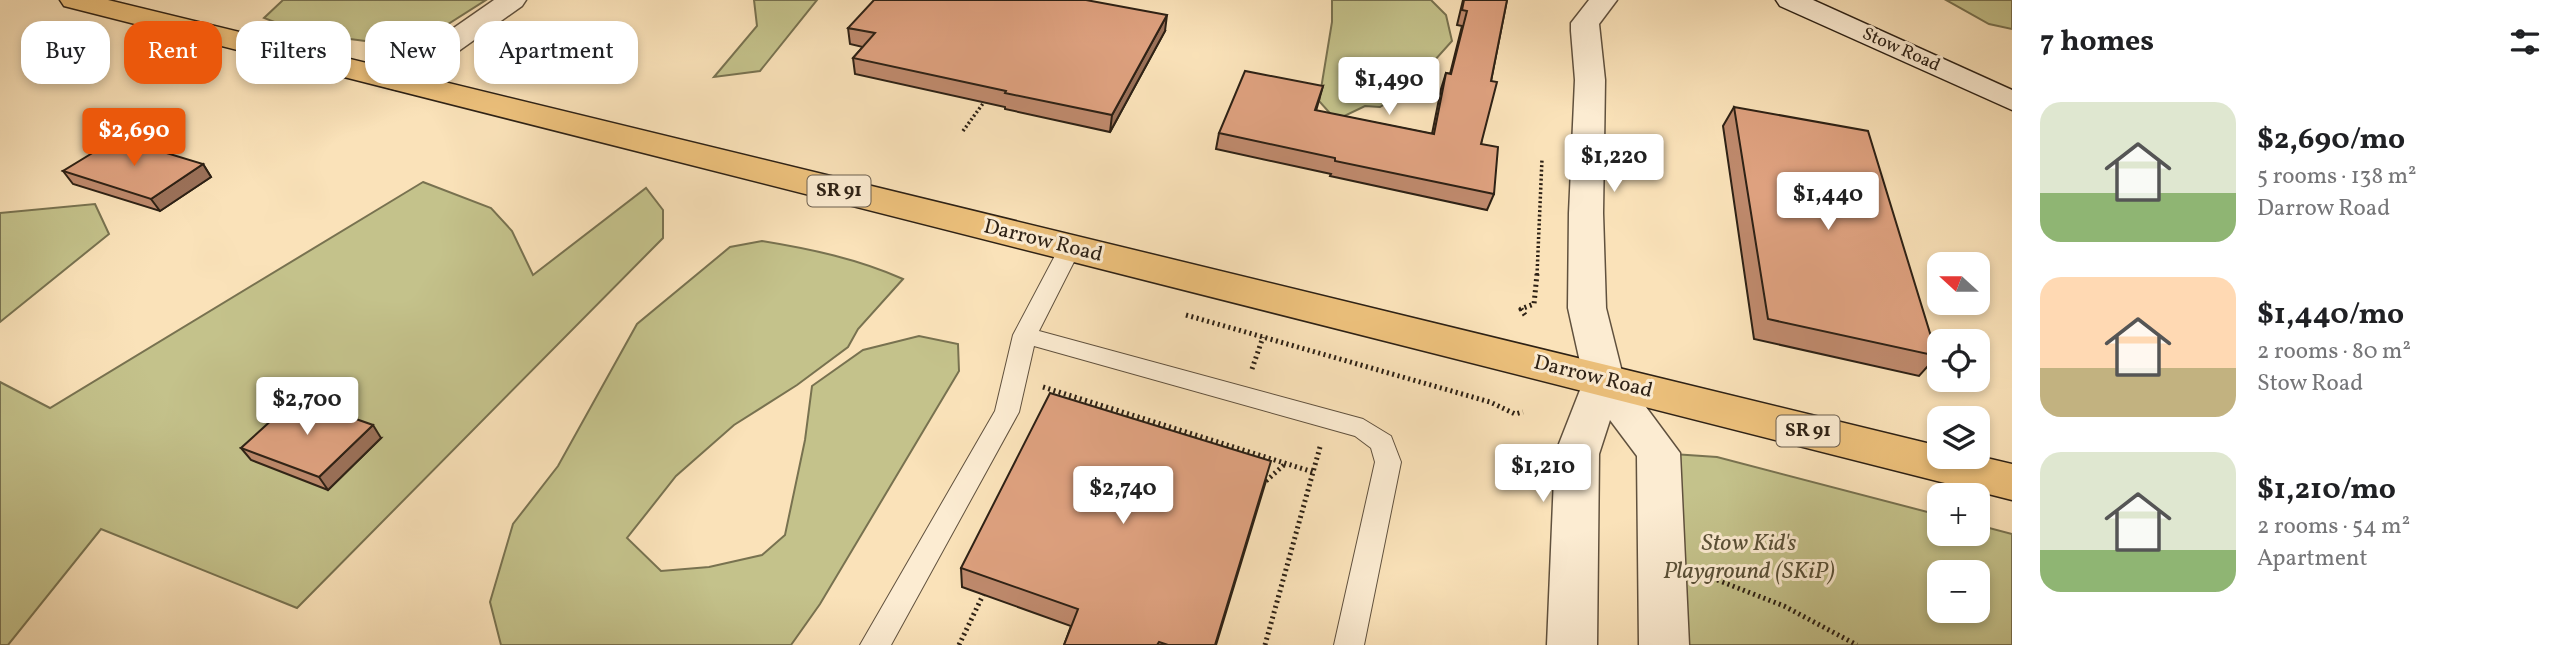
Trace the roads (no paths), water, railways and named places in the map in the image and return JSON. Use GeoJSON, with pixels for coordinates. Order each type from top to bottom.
{"type":"FeatureCollection","features":[{"type":"Feature","properties":{"kind":"main road","name":"Darrow Road"},"geometry":{"type":"LineString","coordinates":[[74,0],[365,73]]}},
{"type":"Feature","properties":{"kind":"main road","name":"Darrow Road"},"geometry":{"type":"LineString","coordinates":[[409,84],[2012,482]]}},
{"type":"Feature","properties":{"kind":"street"},"geometry":{"type":"LineString","coordinates":[[460,37],[512,0]]}},
{"type":"Feature","properties":{"kind":"street"},"geometry":{"type":"LineString","coordinates":[[1603,0],[1586,23],[1585,32],[1590,80],[1586,213],[1587,308],[1604,380],[1658,453],[1664,645]]}},
{"type":"Feature","properties":{"kind":"street","name":"Stow Road"},"geometry":{"type":"LineString","coordinates":[[1790,0],[2012,101]]}},
{"type":"Feature","properties":{"kind":"street"},"geometry":{"type":"LineString","coordinates":[[1572,645],[1577,454],[1604,380]]}},
{"type":"Feature","properties":{"kind":"lane"},"geometry":{"type":"LineString","coordinates":[[875,645],[1007,412],[1018,355],[1025,335],[1070,248]]}},
{"type":"Feature","properties":{"kind":"lane"},"geometry":{"type":"LineString","coordinates":[[1025,335],[1363,429],[1382,443],[1388,462],[1349,645]]}},
{"type":"Feature","properties":{"kind":"park label","name":"Stow Kid's Playground (SKiP)"},"geometry":{"type":"Point","coordinates":[1749,558]}}]}
